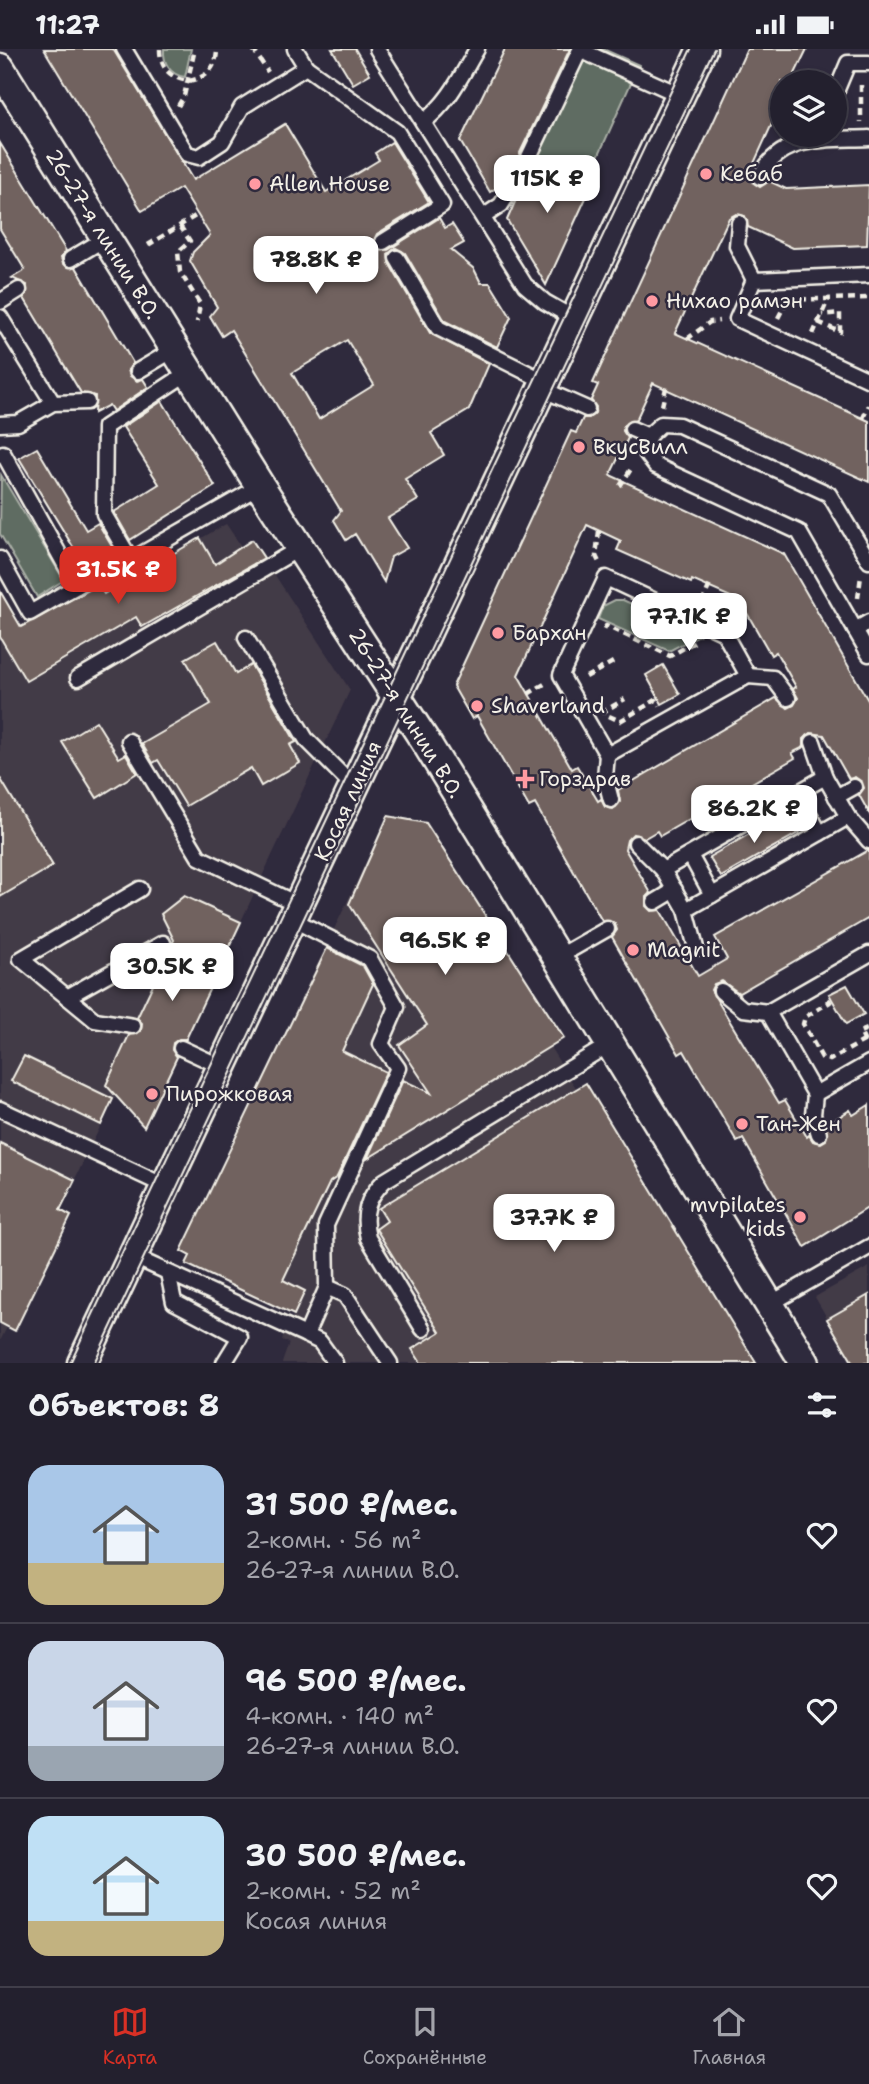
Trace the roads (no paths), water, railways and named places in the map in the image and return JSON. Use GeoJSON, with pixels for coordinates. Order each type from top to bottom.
{"type":"FeatureCollection","features":[{"type":"Feature","properties":{"kind":"street","name":"Косая линия"},"geometry":{"type":"LineString","coordinates":[[88,1361],[132,1256],[702,49]]}},
{"type":"Feature","properties":{"kind":"street","name":"26-27-я линии В.О."},"geometry":{"type":"LineString","coordinates":[[0,68],[260,485],[397,698],[805,1363]]}},
{"type":"Feature","properties":{"kind":"lane"},"geometry":{"type":"LineString","coordinates":[[124,49],[187,154],[199,157],[222,142],[242,107],[306,67]]}},
{"type":"Feature","properties":{"kind":"lane"},"geometry":{"type":"LineString","coordinates":[[295,49],[306,67],[397,132],[442,205],[383,242]]}},
{"type":"Feature","properties":{"kind":"lane"},"geometry":{"type":"LineString","coordinates":[[377,49],[525,285],[545,302],[575,319]]}},
{"type":"Feature","properties":{"kind":"lane"},"geometry":{"type":"LineString","coordinates":[[423,122],[444,103],[477,49]]}},
{"type":"Feature","properties":{"kind":"lane"},"geometry":{"type":"LineString","coordinates":[[529,157],[580,50],[680,95]]}},
{"type":"Feature","properties":{"kind":"lane"},"geometry":{"type":"LineString","coordinates":[[845,70],[848,63],[865,63]]}},
{"type":"Feature","properties":{"kind":"lane"},"geometry":{"type":"LineString","coordinates":[[847,139],[865,139]]}},
{"type":"Feature","properties":{"kind":"lane"},"geometry":{"type":"LineString","coordinates":[[760,177],[767,162],[788,147]]}},
{"type":"Feature","properties":{"kind":"lane"},"geometry":{"type":"LineString","coordinates":[[483,217],[501,205],[519,176]]}},
{"type":"Feature","properties":{"kind":"lane"},"geometry":{"type":"LineString","coordinates":[[739,223],[737,246],[754,280],[737,319],[869,380]]}},
{"type":"Feature","properties":{"kind":"lane"},"geometry":{"type":"LineString","coordinates":[[71,259],[106,238]]}},
{"type":"Feature","properties":{"kind":"lane"},"geometry":{"type":"LineString","coordinates":[[397,258],[438,328],[587,409]]}},
{"type":"Feature","properties":{"kind":"lane"},"geometry":{"type":"LineString","coordinates":[[754,280],[869,275]]}},
{"type":"Feature","properties":{"kind":"lane"},"geometry":{"type":"LineString","coordinates":[[0,302],[19,290]]}},
{"type":"Feature","properties":{"kind":"lane"},"geometry":{"type":"LineString","coordinates":[[0,317],[53,403]]}},
{"type":"Feature","properties":{"kind":"lane"},"geometry":{"type":"LineString","coordinates":[[138,371],[182,361]]}},
{"type":"Feature","properties":{"kind":"lane"},"geometry":{"type":"LineString","coordinates":[[131,560],[104,514],[105,427],[182,361]]}},
{"type":"Feature","properties":{"kind":"lane"},"geometry":{"type":"LineString","coordinates":[[0,423],[18,423],[53,403],[87,402]]}},
{"type":"Feature","properties":{"kind":"lane"},"geometry":{"type":"LineString","coordinates":[[869,561],[828,494],[678,425],[661,425],[648,436],[646,453],[656,466],[799,532],[869,654]]}},
{"type":"Feature","properties":{"kind":"lane"},"geometry":{"type":"LineString","coordinates":[[632,429],[648,436]]}},
{"type":"Feature","properties":{"kind":"lane"},"geometry":{"type":"LineString","coordinates":[[0,455],[2,453],[77,586]]}},
{"type":"Feature","properties":{"kind":"lane"},"geometry":{"type":"LineString","coordinates":[[0,559],[30,613],[107,568],[131,560],[260,485]]}},
{"type":"Feature","properties":{"kind":"lane"},"geometry":{"type":"LineString","coordinates":[[78,678],[300,548]]}},
{"type":"Feature","properties":{"kind":"lane"},"geometry":{"type":"LineString","coordinates":[[611,800],[605,777],[607,755],[561,675],[606,577],[724,633],[748,676]]}},
{"type":"Feature","properties":{"kind":"lane"},"geometry":{"type":"LineString","coordinates":[[855,631],[869,622]]}},
{"type":"Feature","properties":{"kind":"lane"},"geometry":{"type":"LineString","coordinates":[[246,638],[306,739],[354,787]]}},
{"type":"Feature","properties":{"kind":"lane"},"geometry":{"type":"LineString","coordinates":[[607,755],[748,676],[772,678],[788,698]]}},
{"type":"Feature","properties":{"kind":"lane"},"geometry":{"type":"LineString","coordinates":[[129,741],[199,857],[370,958],[397,1007],[381,1044],[398,1068],[326,1225],[327,1287],[306,1335]]}},
{"type":"Feature","properties":{"kind":"lane"},"geometry":{"type":"LineString","coordinates":[[813,742],[825,777],[836,797],[848,817],[869,841]]}},
{"type":"Feature","properties":{"kind":"lane"},"geometry":{"type":"LineString","coordinates":[[663,870],[825,777]]}},
{"type":"Feature","properties":{"kind":"lane"},"geometry":{"type":"LineString","coordinates":[[836,797],[854,787]]}},
{"type":"Feature","properties":{"kind":"lane"},"geometry":{"type":"LineString","coordinates":[[797,793],[820,833]]}},
{"type":"Feature","properties":{"kind":"lane"},"geometry":{"type":"LineString","coordinates":[[686,910],[848,817]]}},
{"type":"Feature","properties":{"kind":"lane"},"geometry":{"type":"LineString","coordinates":[[636,843],[663,870],[675,890],[686,910],[696,947]]}},
{"type":"Feature","properties":{"kind":"lane"},"geometry":{"type":"LineString","coordinates":[[690,855],[712,895]]}},
{"type":"Feature","properties":{"kind":"lane"},"geometry":{"type":"LineString","coordinates":[[134,1026],[95,1020],[20,958],[140,889]]}},
{"type":"Feature","properties":{"kind":"lane"},"geometry":{"type":"LineString","coordinates":[[655,902],[675,890]]}},
{"type":"Feature","properties":{"kind":"lane"},"geometry":{"type":"LineString","coordinates":[[558,957],[607,929]]}},
{"type":"Feature","properties":{"kind":"lane"},"geometry":{"type":"LineString","coordinates":[[67,997],[163,943]]}},
{"type":"Feature","properties":{"kind":"lane"},"geometry":{"type":"LineString","coordinates":[[721,991],[743,1009],[768,1012],[869,954]]}},
{"type":"Feature","properties":{"kind":"lane"},"geometry":{"type":"LineString","coordinates":[[768,1012],[815,1094],[813,1115],[819,1134]]}},
{"type":"Feature","properties":{"kind":"lane"},"geometry":{"type":"LineString","coordinates":[[423,1329],[368,1238],[364,1222],[373,1192],[384,1181],[610,1044]]}},
{"type":"Feature","properties":{"kind":"lane"},"geometry":{"type":"LineString","coordinates":[[181,1048],[222,1067]]}},
{"type":"Feature","properties":{"kind":"lane"},"geometry":{"type":"LineString","coordinates":[[815,1094],[869,1063]]}},
{"type":"Feature","properties":{"kind":"lane"},"geometry":{"type":"LineString","coordinates":[[0,1109],[165,1187]]}},
{"type":"Feature","properties":{"kind":"lane"},"geometry":{"type":"LineString","coordinates":[[770,1304],[869,1247]]}},
{"type":"Feature","properties":{"kind":"lane"},"geometry":{"type":"LineString","coordinates":[[132,1256],[320,1342],[335,1363]]}},
{"type":"Feature","properties":{"kind":"lane"},"geometry":{"type":"LineString","coordinates":[[168,1273],[174,1302],[240,1337],[224,1363]]}},
{"type":"Feature","properties":{"kind":"lane"},"geometry":{"type":"LineString","coordinates":[[327,1287],[345,1295],[390,1363]]}},
{"type":"Feature","properties":{"kind":"tram line"},"geometry":{"type":"LineString","coordinates":[[70,1363],[691,49]]}},
{"type":"Feature","properties":{"kind":"tram line"},"geometry":{"type":"LineString","coordinates":[[94,1363],[714,49]]}},
{"type":"Feature","properties":{"kind":"place","name":"Кебаб"},"geometry":{"type":"Point","coordinates":[706,174]}},
{"type":"Feature","properties":{"kind":"place","name":"Allen House"},"geometry":{"type":"Point","coordinates":[255,184]}},
{"type":"Feature","properties":{"kind":"place","name":"Нихао рамэн"},"geometry":{"type":"Point","coordinates":[652,301]}},
{"type":"Feature","properties":{"kind":"place","name":"ВкусВилл"},"geometry":{"type":"Point","coordinates":[579,447]}},
{"type":"Feature","properties":{"kind":"place","name":"Бархан"},"geometry":{"type":"Point","coordinates":[498,633]}},
{"type":"Feature","properties":{"kind":"place","name":"Shaverland"},"geometry":{"type":"Point","coordinates":[477,706]}},
{"type":"Feature","properties":{"kind":"place","name":"Горздрав"},"geometry":{"type":"Point","coordinates":[525,779]}},
{"type":"Feature","properties":{"kind":"place","name":"Magnit"},"geometry":{"type":"Point","coordinates":[633,950]}},
{"type":"Feature","properties":{"kind":"place","name":"Пирожковая"},"geometry":{"type":"Point","coordinates":[152,1094]}},
{"type":"Feature","properties":{"kind":"place","name":"Тан-Жен"},"geometry":{"type":"Point","coordinates":[742,1124]}},
{"type":"Feature","properties":{"kind":"place","name":"mvpilates kids"},"geometry":{"type":"Point","coordinates":[800,1217]}}]}
